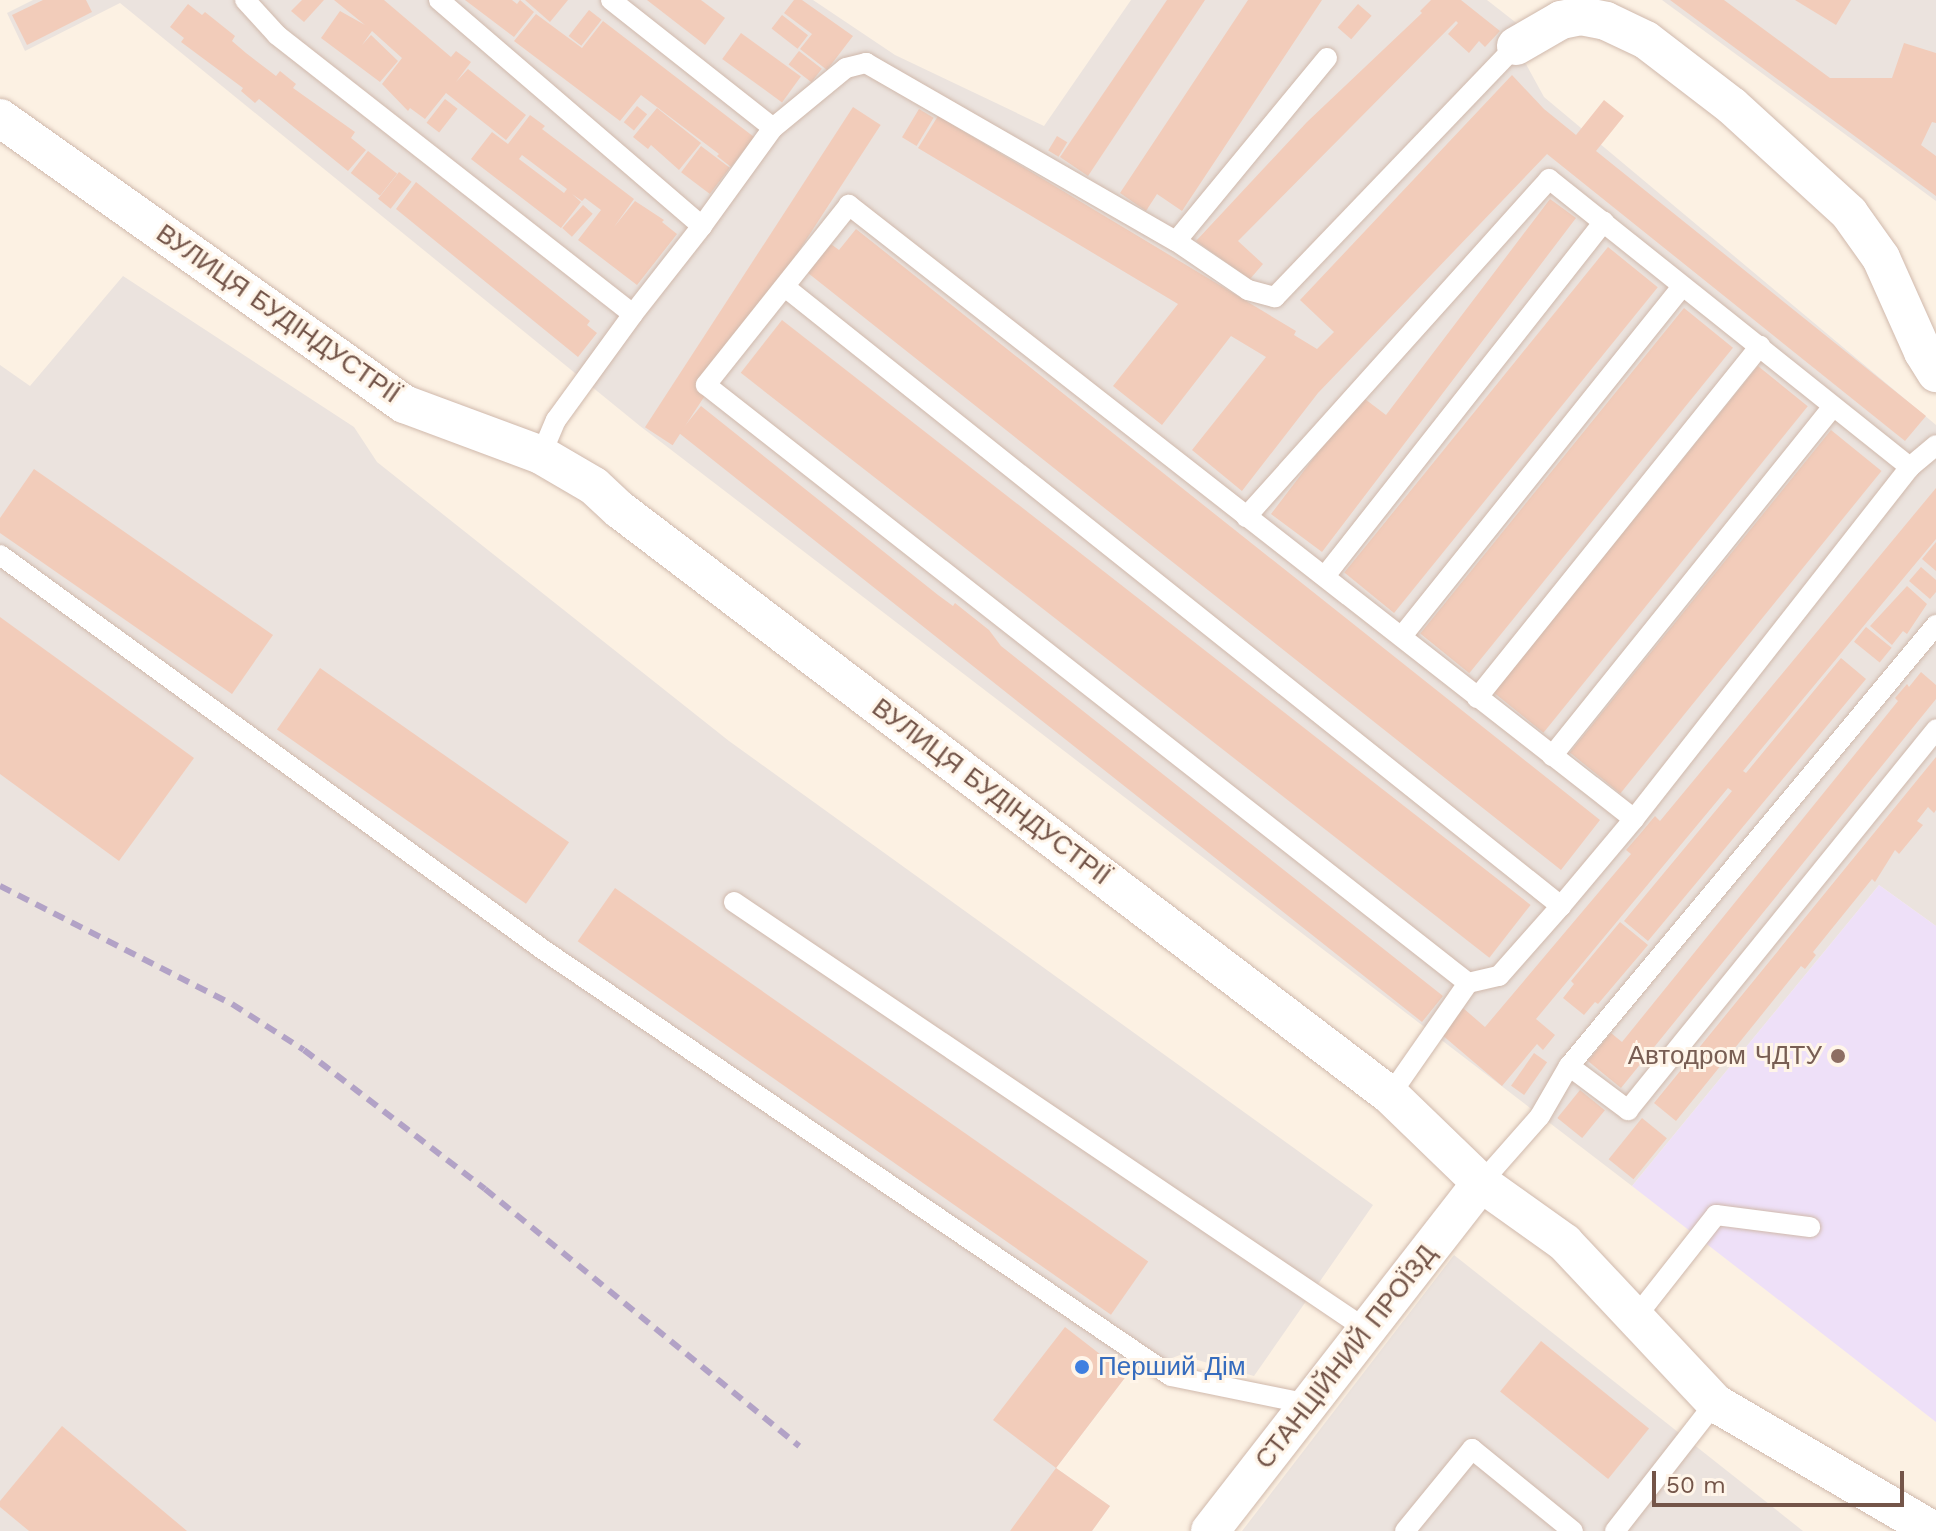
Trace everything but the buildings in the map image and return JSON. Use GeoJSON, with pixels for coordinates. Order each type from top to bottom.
{"type":"FeatureCollection","features":[{"type":"Feature","properties":{"kind":"street"},"geometry":{"type":"LineString","coordinates":[[1516,46],[1561,20],[1581,16],[1606,21],[1646,40],[1732,106],[1849,213],[1881,258],[1923,352],[1936,373]]}},
{"type":"Feature","properties":{"kind":"street","name":"ВУЛИЦЯ БУДІНДУСТРІЇ"},"geometry":{"type":"LineString","coordinates":[[0,118],[404,404],[541,455],[594,486],[620,510],[1390,1095],[1481,1183],[1565,1243],[1715,1403],[1934,1531]]}},
{"type":"Feature","properties":{"kind":"street","name":"СТАНЦІЙНИЙ ПРОЇЗД"},"geometry":{"type":"LineString","coordinates":[[1210,1531],[1481,1183]]}},
{"type":"Feature","properties":{"kind":"lane"},"geometry":{"type":"LineString","coordinates":[[245,0],[277,35],[633,314]]}},
{"type":"Feature","properties":{"kind":"lane"},"geometry":{"type":"LineString","coordinates":[[439,0],[702,226]]}},
{"type":"Feature","properties":{"kind":"lane"},"geometry":{"type":"LineString","coordinates":[[611,0],[773,128]]}},
{"type":"Feature","properties":{"kind":"lane"},"geometry":{"type":"LineString","coordinates":[[541,455],[556,420],[773,128],[846,68],[866,63],[1176,241],[1248,290],[1275,297],[1516,46]]}},
{"type":"Feature","properties":{"kind":"lane"},"geometry":{"type":"LineString","coordinates":[[1176,241],[1327,58]]}},
{"type":"Feature","properties":{"kind":"lane"},"geometry":{"type":"LineString","coordinates":[[1246,517],[1549,179],[1760,346],[1832,408],[1910,467]]}},
{"type":"Feature","properties":{"kind":"lane"},"geometry":{"type":"LineString","coordinates":[[1468,983],[706,385],[849,205],[1634,819]]}},
{"type":"Feature","properties":{"kind":"lane"},"geometry":{"type":"LineString","coordinates":[[1325,576],[1604,222]]}},
{"type":"Feature","properties":{"kind":"lane"},"geometry":{"type":"LineString","coordinates":[[785,287],[1561,906]]}},
{"type":"Feature","properties":{"kind":"lane"},"geometry":{"type":"LineString","coordinates":[[1402,636],[1682,287]]}},
{"type":"Feature","properties":{"kind":"lane"},"geometry":{"type":"LineString","coordinates":[[1477,698],[1760,346]]}},
{"type":"Feature","properties":{"kind":"lane"},"geometry":{"type":"LineString","coordinates":[[1552,756],[1832,408]]}},
{"type":"Feature","properties":{"kind":"lane"},"geometry":{"type":"LineString","coordinates":[[1390,1095],[1468,983],[1499,976],[1561,906],[1634,819],[1910,467],[1936,445]]}},
{"type":"Feature","properties":{"kind":"lane"},"geometry":{"type":"LineString","coordinates":[[0,555],[542,949],[1171,1376],[1309,1404]]}},
{"type":"Feature","properties":{"kind":"lane"},"geometry":{"type":"LineString","coordinates":[[1481,1183],[1540,1116],[1569,1066],[1936,625]]}},
{"type":"Feature","properties":{"kind":"lane"},"geometry":{"type":"LineString","coordinates":[[1569,1066],[1628,1110],[1936,729]]}},
{"type":"Feature","properties":{"kind":"lane"},"geometry":{"type":"LineString","coordinates":[[734,902],[1367,1330]]}},
{"type":"Feature","properties":{"kind":"lane"},"geometry":{"type":"LineString","coordinates":[[1635,1318],[1716,1215],[1810,1227]]}},
{"type":"Feature","properties":{"kind":"lane"},"geometry":{"type":"LineString","coordinates":[[1615,1531],[1715,1403]]}},
{"type":"Feature","properties":{"kind":"lane"},"geometry":{"type":"LineString","coordinates":[[1405,1531],[1472,1449],[1573,1531]]}},
{"type":"Feature","properties":{"kind":"shaded area"},"geometry":{"type":"Polygon","coordinates":[[[33,0],[813,0],[895,55],[1044,126],[1131,0],[1487,0],[1519,25],[1516,46],[1544,97],[1936,425],[1936,926],[1879,885],[1632,1186],[640,426],[120,3],[25,51],[7,13],[33,0]]]}},
{"type":"Feature","properties":{"kind":"shaded area"},"geometry":{"type":"Polygon","coordinates":[[[1662,0],[1936,0],[1936,201],[1662,0]]]}},
{"type":"Feature","properties":{"kind":"shaded area"},"geometry":{"type":"Polygon","coordinates":[[[123,276],[354,427],[377,462],[729,741],[1373,1205],[1254,1376],[1180,1355],[1127,1375],[1056,1468],[1110,1506],[1092,1531],[0,1531],[0,365],[30,386],[123,276]]]}},
{"type":"Feature","properties":{"kind":"shaded area","name":"Автодром ЧДТУ"},"geometry":{"type":"Polygon","coordinates":[[[1879,885],[1936,926],[1936,1422],[1632,1186],[1879,885]]]}},
{"type":"Feature","properties":{"kind":"shaded area"},"geometry":{"type":"Polygon","coordinates":[[[1454,1255],[1803,1531],[1242,1531],[1454,1255]]]}},
{"type":"Feature","properties":{"kind":"railway"},"geometry":{"type":"LineString","coordinates":[[0,886],[232,1004],[304,1050],[485,1189],[799,1446]]}},
{"type":"Feature","properties":{"kind":"place","name":"Автодром ЧДТУ"},"geometry":{"type":"Point","coordinates":[1838,1056]}},
{"type":"Feature","properties":{"kind":"place","name":"Перший Дім"},"geometry":{"type":"Point","coordinates":[1082,1367]}}]}
